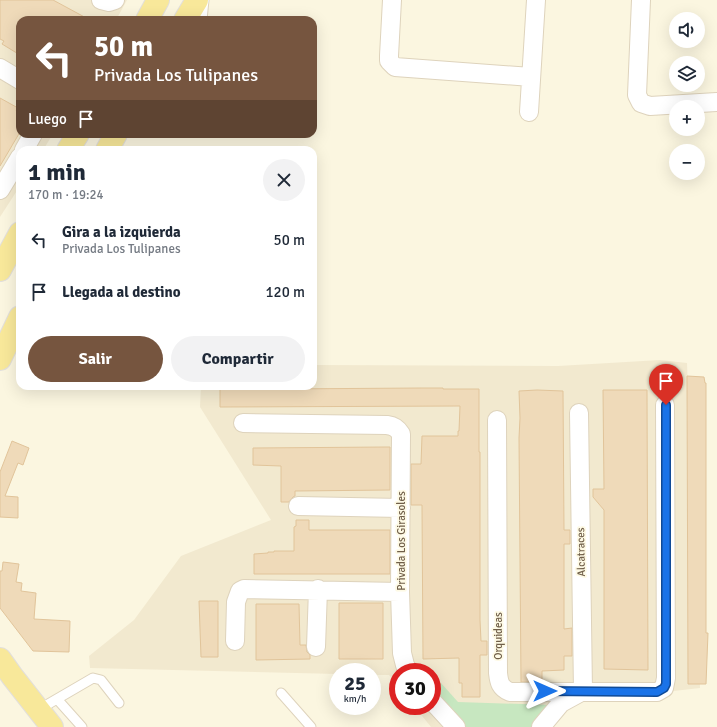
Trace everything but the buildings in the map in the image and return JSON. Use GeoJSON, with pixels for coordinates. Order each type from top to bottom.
{"type":"FeatureCollection","features":[{"type":"Feature","properties":{"kind":"main road"},"geometry":{"type":"LineString","coordinates":[[149,16],[158,0]]}},
{"type":"Feature","properties":{"kind":"main road"},"geometry":{"type":"LineString","coordinates":[[187,16],[197,0]]}},
{"type":"Feature","properties":{"kind":"main road"},"geometry":{"type":"LineString","coordinates":[[0,270],[16,240]]}},
{"type":"Feature","properties":{"kind":"main road"},"geometry":{"type":"LineString","coordinates":[[0,359],[16,325]]}},
{"type":"Feature","properties":{"kind":"main road"},"geometry":{"type":"LineString","coordinates":[[0,659],[52,727]]}},
{"type":"Feature","properties":{"kind":"street"},"geometry":{"type":"LineString","coordinates":[[101,0],[110,2],[115,0]]}},
{"type":"Feature","properties":{"kind":"street"},"geometry":{"type":"LineString","coordinates":[[392,0],[389,61],[395,67],[531,77]]}},
{"type":"Feature","properties":{"kind":"street"},"geometry":{"type":"LineString","coordinates":[[529,112],[536,0]]}},
{"type":"Feature","properties":{"kind":"street"},"geometry":{"type":"LineString","coordinates":[[641,0],[636,95],[641,103],[650,106],[717,102]]}},
{"type":"Feature","properties":{"kind":"street"},"geometry":{"type":"LineString","coordinates":[[0,68],[16,78]]}},
{"type":"Feature","properties":{"kind":"street"},"geometry":{"type":"LineString","coordinates":[[0,190],[16,163]]}},
{"type":"Feature","properties":{"kind":"street","name":"Orquideas"},"geometry":{"type":"LineString","coordinates":[[497,420],[499,681],[501,686],[504,690],[510,692],[657,692],[664,688],[666,678],[666,405]]}},
{"type":"Feature","properties":{"kind":"street","name":"Alcatraces"},"geometry":{"type":"LineString","coordinates":[[579,413],[583,691]]}},
{"type":"Feature","properties":{"kind":"street","name":"Privada Los Girasoles"},"geometry":{"type":"LineString","coordinates":[[243,423],[387,425],[398,429],[401,434],[400,592],[402,653],[404,663]]}},
{"type":"Feature","properties":{"kind":"street"},"geometry":{"type":"LineString","coordinates":[[298,506],[401,508]]}},
{"type":"Feature","properties":{"kind":"street"},"geometry":{"type":"LineString","coordinates":[[235,641],[236,602],[240,591],[249,589],[318,589],[400,592]]}},
{"type":"Feature","properties":{"kind":"street"},"geometry":{"type":"LineString","coordinates":[[316,647],[318,589]]}},
{"type":"Feature","properties":{"kind":"street"},"geometry":{"type":"LineString","coordinates":[[541,727],[561,702],[583,691]]}},
{"type":"Feature","properties":{"kind":"street"},"geometry":{"type":"LineString","coordinates":[[441,711],[456,727]]}},
{"type":"Feature","properties":{"kind":"lane"},"geometry":{"type":"LineString","coordinates":[[202,16],[204,0]]}},
{"type":"Feature","properties":{"kind":"lane"},"geometry":{"type":"LineString","coordinates":[[38,710],[88,680],[97,678],[104,683],[119,703]]}},
{"type":"Feature","properties":{"kind":"lane"},"geometry":{"type":"LineString","coordinates":[[281,693],[311,727]]}},
{"type":"Feature","properties":{"kind":"lane"},"geometry":{"type":"LineString","coordinates":[[57,699],[82,727]]}},
{"type":"Feature","properties":{"kind":"shaded area"},"geometry":{"type":"Polygon","coordinates":[[[0,0],[127,0],[118,16],[16,16],[16,138],[50,138],[46,146],[16,146],[16,192],[0,217],[0,0]]]}},
{"type":"Feature","properties":{"kind":"shaded area"},"geometry":{"type":"Polygon","coordinates":[[[660,360],[687,363],[700,688],[551,705],[531,727],[431,727],[421,715],[441,715],[441,663],[389,663],[389,675],[381,675],[381,663],[329,663],[329,674],[90,668],[89,656],[134,620],[181,556],[271,520],[200,407],[201,390],[317,390],[317,365],[558,366],[660,360]]]}},
{"type":"Feature","properties":{"kind":"green space"},"geometry":{"type":"Polygon","coordinates":[[[441,683],[458,702],[551,705],[534,727],[463,727],[441,699],[441,683]]]}},
{"type":"Feature","properties":{"kind":"route"},"geometry":{"type":"LineString","coordinates":[[545,691],[657,692],[664,688],[666,684],[666,405]]}}]}
